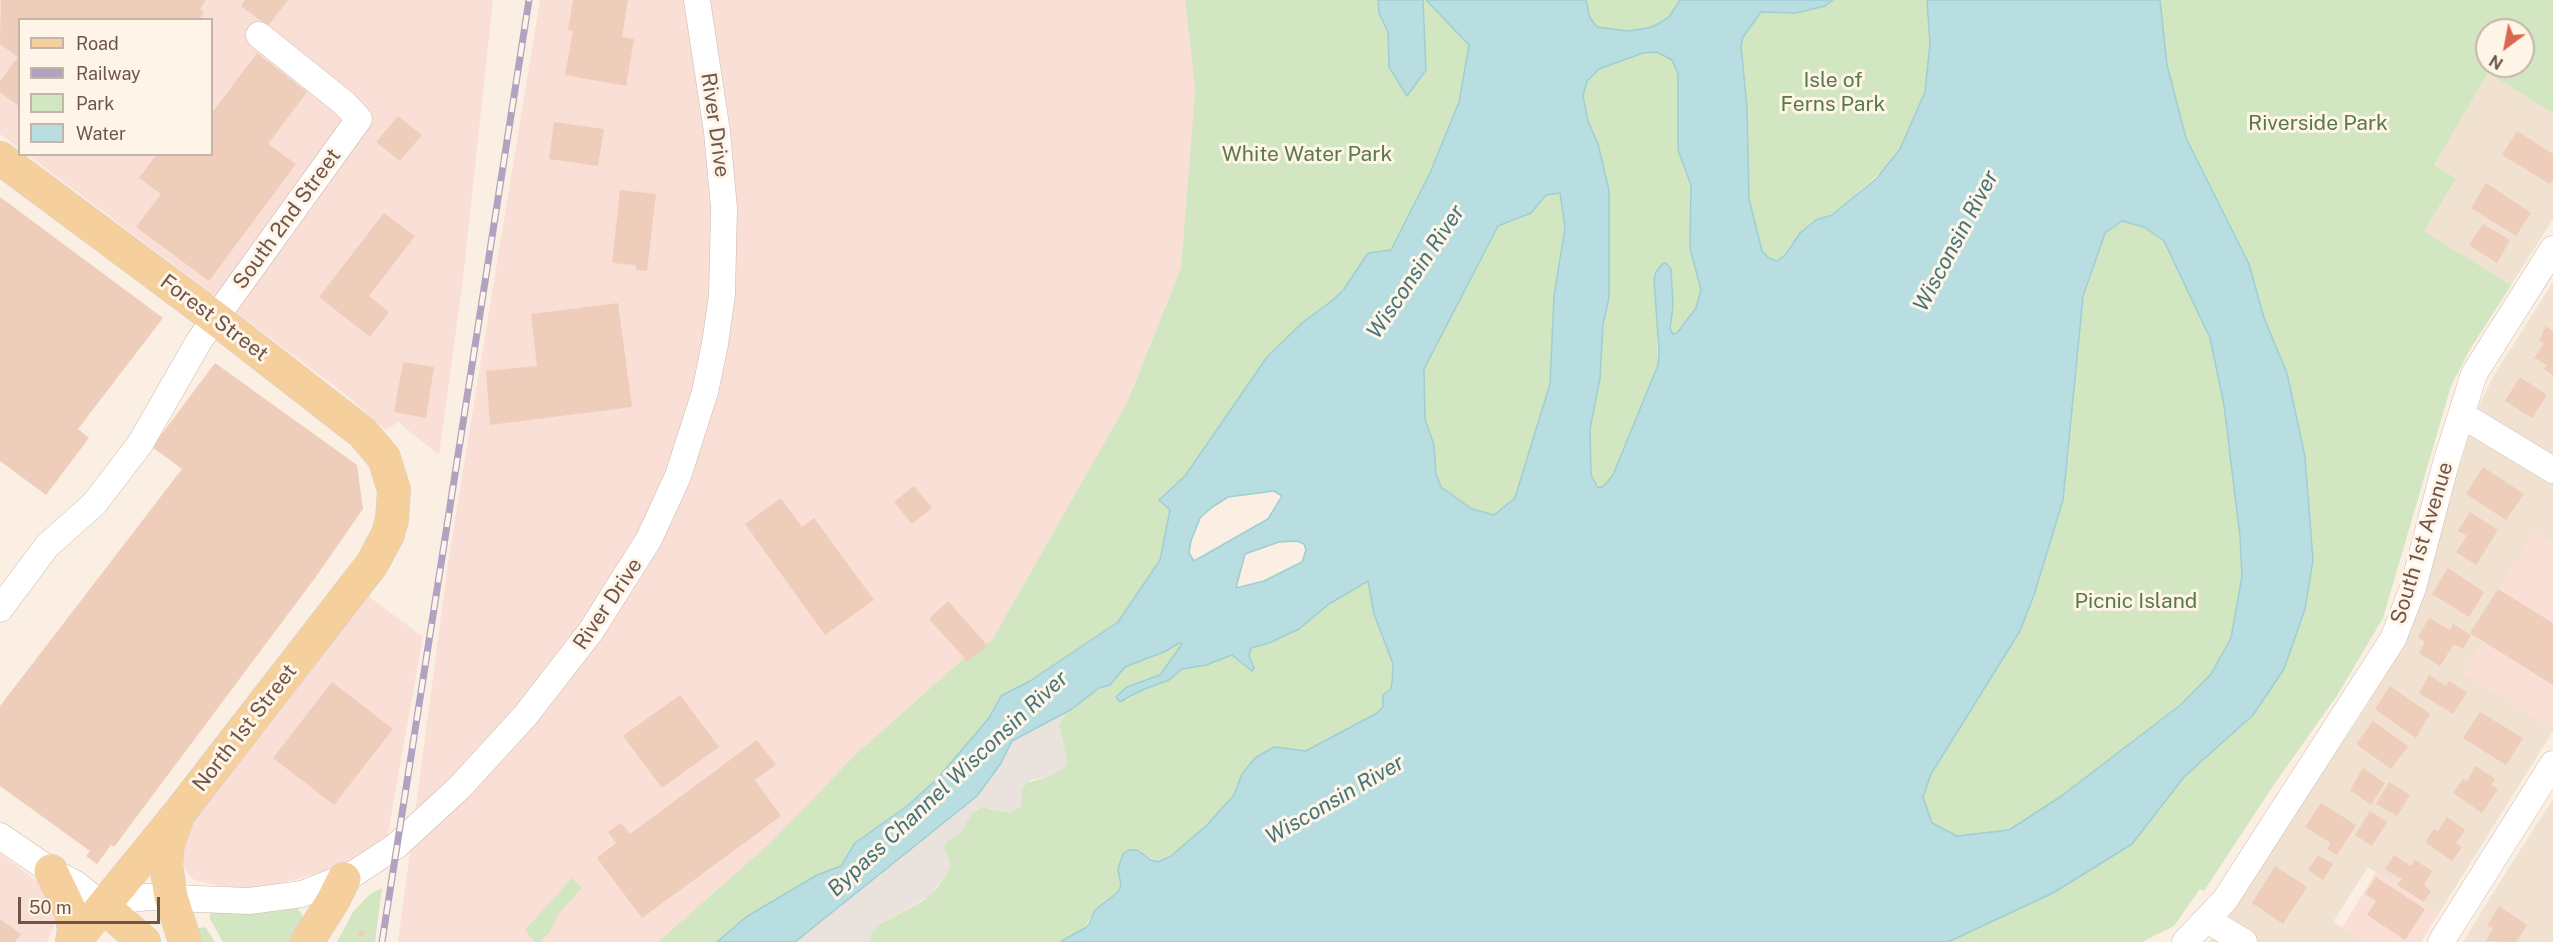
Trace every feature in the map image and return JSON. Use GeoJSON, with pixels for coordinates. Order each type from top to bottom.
{"type":"FeatureCollection","features":[{"type":"Feature","properties":{"kind":"main road","name":"Forest Street"},"geometry":{"type":"LineString","coordinates":[[0,158],[340,414],[376,446],[389,470],[394,490],[394,503]]}},
{"type":"Feature","properties":{"kind":"main road","name":"North 1st Street"},"geometry":{"type":"LineString","coordinates":[[73,942],[180,812],[372,564],[388,534],[394,503]]}},
{"type":"Feature","properties":{"kind":"main road"},"geometry":{"type":"LineString","coordinates":[[180,812],[166,851],[166,874],[185,942]]}},
{"type":"Feature","properties":{"kind":"main road"},"geometry":{"type":"LineString","coordinates":[[51,871],[71,913],[74,926],[73,942]]}},
{"type":"Feature","properties":{"kind":"main road"},"geometry":{"type":"LineString","coordinates":[[307,942],[333,902],[344,879]]}},
{"type":"Feature","properties":{"kind":"main road"},"geometry":{"type":"LineString","coordinates":[[103,906],[144,942]]}},
{"type":"Feature","properties":{"kind":"street","name":"River Drive"},"geometry":{"type":"LineString","coordinates":[[103,906],[129,899],[171,897],[229,900],[269,899],[302,894],[344,879],[380,858],[432,814],[494,751],[552,684],[635,565],[678,476],[699,413],[710,370],[724,271],[722,174],[697,0]]}},
{"type":"Feature","properties":{"kind":"street","name":"South 2nd Street"},"geometry":{"type":"LineString","coordinates":[[0,609],[47,546],[87,511],[140,444],[215,318],[359,119],[344,103],[259,35]]}},
{"type":"Feature","properties":{"kind":"street","name":"South 1st Avenue"},"geometry":{"type":"LineString","coordinates":[[2185,942],[2225,900],[2393,639],[2413,588],[2474,374],[2553,249]]}},
{"type":"Feature","properties":{"kind":"street"},"geometry":{"type":"LineString","coordinates":[[2462,415],[2553,470]]}},
{"type":"Feature","properties":{"kind":"street"},"geometry":{"type":"LineString","coordinates":[[2441,942],[2553,764]]}},
{"type":"Feature","properties":{"kind":"street"},"geometry":{"type":"LineString","coordinates":[[0,836],[51,871],[76,884],[103,906]]}},
{"type":"Feature","properties":{"kind":"street"},"geometry":{"type":"LineString","coordinates":[[2207,920],[2244,942]]}},
{"type":"Feature","properties":{"kind":"shaded area"},"geometry":{"type":"Polygon","coordinates":[[[0,0],[493,0],[463,279],[439,455],[398,422],[386,430],[346,395],[29,156],[213,156],[213,18],[18,18],[18,147],[0,134],[0,0]]]}},
{"type":"Feature","properties":{"kind":"shaded area"},"geometry":{"type":"Polygon","coordinates":[[[540,0],[1185,0],[1195,90],[1181,268],[1127,403],[992,640],[962,660],[856,754],[770,843],[658,942],[398,942],[449,556],[540,0]]]}},
{"type":"Feature","properties":{"kind":"shaded area"},"geometry":{"type":"Polygon","coordinates":[[[2485,78],[2496,78],[2553,113],[2553,219],[2511,285],[2424,231],[2456,180],[2434,165],[2485,78]]]}},
{"type":"Feature","properties":{"kind":"shaded area"},"geometry":{"type":"Polygon","coordinates":[[[2553,282],[2553,544],[2535,532],[2471,633],[2483,641],[2463,673],[2553,728],[2553,731],[2439,913],[2368,867],[2333,922],[2365,942],[2209,942],[2359,718],[2407,641],[2417,615],[2480,403],[2493,377],[2553,282]]]}},
{"type":"Feature","properties":{"kind":"shaded area"},"geometry":{"type":"Polygon","coordinates":[[[2535,532],[2553,544],[2553,728],[2463,673],[2483,641],[2470,633],[2535,532]]]}},
{"type":"Feature","properties":{"kind":"shaded area"},"geometry":{"type":"Polygon","coordinates":[[[364,593],[423,637],[387,839],[373,849],[335,868],[275,885],[246,888],[220,886],[194,880],[182,865],[181,855],[192,823],[364,593]]]}},
{"type":"Feature","properties":{"kind":"shaded area"},"geometry":{"type":"Polygon","coordinates":[[[1066,712],[1059,727],[1067,764],[1050,776],[1031,780],[1022,790],[1021,806],[1012,813],[991,808],[976,809],[960,834],[948,841],[945,851],[951,867],[931,895],[879,925],[872,931],[870,942],[795,942],[977,796],[1001,763],[1012,741],[1066,712]]]}},
{"type":"Feature","properties":{"kind":"shaded area"},"geometry":{"type":"Polygon","coordinates":[[[2553,799],[2553,942],[2463,942],[2503,877],[2553,799]]]}},
{"type":"Feature","properties":{"kind":"shaded area"},"geometry":{"type":"Polygon","coordinates":[[[0,853],[47,889],[56,914],[47,942],[0,942],[0,853]]]}},
{"type":"Feature","properties":{"kind":"shaded area"},"geometry":{"type":"Polygon","coordinates":[[[2376,872],[2439,913],[2421,942],[2365,942],[2342,928],[2376,872]]]}},
{"type":"Feature","properties":{"kind":"green space","name":"White Water Park"},"geometry":{"type":"Polygon","coordinates":[[[1185,0],[1378,0],[1379,13],[1388,32],[1389,67],[1423,0],[1426,0],[1469,45],[1459,102],[1430,173],[1391,250],[1355,275],[1333,300],[1303,322],[1267,357],[1185,476],[1159,500],[1170,510],[1160,560],[1118,622],[1030,681],[1001,696],[989,718],[937,779],[907,806],[855,843],[841,866],[817,875],[746,917],[717,942],[658,942],[770,843],[856,754],[962,660],[992,640],[1127,403],[1181,268],[1195,90],[1185,0]]]}},
{"type":"Feature","properties":{"kind":"green space"},"geometry":{"type":"Polygon","coordinates":[[[1586,0],[1680,0],[1669,17],[1658,24],[1628,31],[1597,27],[1590,18],[1586,0]]]}},
{"type":"Feature","properties":{"kind":"green space","name":"Isle of Ferns Park"},"geometry":{"type":"Polygon","coordinates":[[[1833,0],[1927,0],[1930,44],[1925,92],[1909,133],[1888,166],[1836,212],[1816,220],[1791,244],[1781,259],[1773,260],[1762,251],[1749,199],[1747,108],[1741,46],[1743,37],[1761,12],[1796,13],[1833,0]]]}},
{"type":"Feature","properties":{"kind":"green space","name":"Riverside Park"},"geometry":{"type":"Polygon","coordinates":[[[2160,0],[2553,0],[2553,113],[2496,78],[2535,78],[2535,18],[2475,18],[2475,78],[2485,78],[2434,165],[2456,179],[2424,231],[2511,285],[2469,351],[2451,386],[2383,618],[2338,694],[2275,783],[2204,891],[2200,889],[2174,926],[2142,942],[1948,942],[2053,893],[2132,844],[2184,777],[2253,715],[2305,609],[2313,559],[2305,457],[2287,373],[2264,318],[2249,264],[2186,138],[2167,65],[2160,0]]]}},
{"type":"Feature","properties":{"kind":"green space"},"geometry":{"type":"Polygon","coordinates":[[[1657,52],[1672,60],[1678,74],[1678,150],[1691,185],[1690,248],[1701,290],[1696,308],[1688,320],[1677,333],[1670,333],[1673,306],[1671,269],[1662,264],[1656,299],[1658,365],[1613,475],[1604,486],[1598,488],[1591,475],[1590,429],[1600,378],[1603,324],[1609,298],[1609,190],[1598,144],[1588,121],[1583,96],[1587,81],[1599,69],[1643,53],[1657,52]]]}},
{"type":"Feature","properties":{"kind":"green space"},"geometry":{"type":"Polygon","coordinates":[[[1560,193],[1565,228],[1554,296],[1550,384],[1515,498],[1494,516],[1473,509],[1441,488],[1436,475],[1434,445],[1425,419],[1424,369],[1498,225],[1531,213],[1546,195],[1560,193]]]}},
{"type":"Feature","properties":{"kind":"green space","name":"Picnic Island"},"geometry":{"type":"Polygon","coordinates":[[[2122,221],[2144,227],[2164,241],[2210,338],[2224,405],[2240,536],[2242,576],[2231,638],[2211,674],[2178,706],[2060,797],[2009,830],[1957,836],[1932,823],[1923,797],[2105,233],[2122,221]]]}},
{"type":"Feature","properties":{"kind":"green space"},"geometry":{"type":"Polygon","coordinates":[[[1368,580],[1374,614],[1393,664],[1392,684],[1390,690],[1383,695],[1383,707],[1377,713],[1306,751],[1300,752],[1291,748],[1247,767],[1234,795],[1219,813],[1180,850],[1158,862],[1145,855],[1118,869],[1121,886],[1117,893],[1092,916],[1084,928],[1060,942],[870,942],[872,931],[879,925],[923,901],[937,888],[951,867],[944,847],[948,841],[960,833],[973,812],[982,807],[1012,813],[1021,806],[1022,790],[1027,783],[1050,776],[1064,768],[1067,764],[1059,726],[1066,712],[1099,688],[1110,685],[1125,667],[1166,651],[1179,643],[1182,644],[1160,675],[1127,687],[1126,701],[1142,690],[1169,680],[1182,669],[1233,655],[1254,668],[1249,656],[1251,648],[1269,643],[1299,629],[1329,604],[1368,580]]]}},
{"type":"Feature","properties":{"kind":"green space"},"geometry":{"type":"Polygon","coordinates":[[[572,878],[582,888],[557,916],[550,932],[540,942],[535,942],[525,930],[572,878]]]}},
{"type":"Feature","properties":{"kind":"green space"},"geometry":{"type":"Polygon","coordinates":[[[382,888],[375,942],[337,942],[353,912],[370,894],[382,888]]]}},
{"type":"Feature","properties":{"kind":"green space"},"geometry":{"type":"Polygon","coordinates":[[[298,908],[304,919],[296,942],[223,942],[210,919],[210,912],[260,913],[298,908]]]}},
{"type":"Feature","properties":{"kind":"green space"},"geometry":{"type":"Polygon","coordinates":[[[203,927],[215,942],[202,942],[197,929],[203,927]]]}},
{"type":"Feature","properties":{"kind":"water"},"geometry":{"type":"Polygon","coordinates":[[[1378,0],[1423,0],[1426,70],[1407,96],[1389,67],[1388,32],[1379,13],[1378,0]]]}},
{"type":"Feature","properties":{"kind":"water"},"geometry":{"type":"Polygon","coordinates":[[[1426,0],[1586,0],[1590,18],[1597,27],[1628,31],[1658,24],[1669,17],[1680,0],[1833,0],[1825,6],[1796,13],[1761,12],[1743,37],[1741,46],[1747,108],[1749,199],[1762,251],[1769,258],[1777,261],[1785,255],[1800,233],[1816,220],[1832,215],[1877,178],[1900,149],[1925,92],[1930,44],[1927,0],[2160,0],[2167,65],[2186,138],[2249,264],[2264,318],[2287,373],[2305,457],[2313,560],[2305,609],[2284,669],[2253,715],[2184,777],[2132,844],[2053,893],[1948,942],[1060,942],[1085,928],[1095,910],[1117,893],[1121,886],[1118,869],[1123,854],[1129,850],[1137,850],[1158,862],[1171,856],[1206,826],[1234,795],[1242,774],[1255,758],[1274,747],[1306,751],[1377,713],[1383,707],[1383,695],[1390,690],[1392,684],[1393,664],[1374,614],[1368,581],[1329,604],[1299,629],[1269,643],[1251,648],[1249,656],[1254,668],[1252,671],[1232,655],[1206,665],[1182,669],[1169,680],[1142,690],[1120,702],[1116,697],[1127,687],[1160,675],[1182,644],[1179,643],[1166,651],[1125,667],[1110,685],[1099,688],[1072,709],[1012,741],[1001,763],[977,796],[795,942],[717,942],[746,917],[817,875],[841,866],[855,843],[907,806],[937,779],[989,718],[1001,696],[1030,681],[1118,622],[1160,560],[1170,510],[1159,500],[1185,476],[1267,357],[1303,322],[1344,289],[1368,253],[1391,250],[1430,173],[1459,102],[1469,45],[1426,0]],[[1657,52],[1643,53],[1599,69],[1587,81],[1583,96],[1588,121],[1598,144],[1609,190],[1609,298],[1603,324],[1600,378],[1590,429],[1591,475],[1598,488],[1604,486],[1613,475],[1658,365],[1654,279],[1656,272],[1662,264],[1666,263],[1671,269],[1673,306],[1670,329],[1673,334],[1677,333],[1696,308],[1701,290],[1690,248],[1691,185],[1678,150],[1678,74],[1672,60],[1657,52]],[[1560,193],[1546,195],[1531,213],[1498,226],[1424,369],[1425,419],[1434,445],[1436,474],[1441,487],[1472,509],[1494,515],[1515,498],[1550,384],[1554,296],[1565,228],[1560,193]],[[2122,221],[2105,233],[2083,297],[2063,500],[2034,595],[2020,631],[1931,774],[1923,797],[1932,823],[1957,836],[2009,830],[2060,797],[2179,706],[2211,674],[2231,638],[2242,576],[2240,537],[2224,405],[2210,338],[2164,241],[2144,227],[2122,221]],[[1274,491],[1228,497],[1200,518],[1189,553],[1194,561],[1268,519],[1282,496],[1274,491]],[[1297,541],[1279,542],[1245,554],[1236,588],[1264,581],[1302,562],[1306,550],[1304,544],[1297,541]]]}},
{"type":"Feature","properties":{"kind":"building"},"geometry":{"type":"Polygon","coordinates":[[[1,0],[206,0],[200,9],[204,12],[200,18],[18,18],[18,57],[0,44],[1,0]]]}},
{"type":"Feature","properties":{"kind":"building"},"geometry":{"type":"Polygon","coordinates":[[[245,0],[288,0],[268,26],[241,6],[245,0]]]}},
{"type":"Feature","properties":{"kind":"building"},"geometry":{"type":"Polygon","coordinates":[[[573,0],[628,0],[622,37],[634,39],[626,86],[565,75],[573,31],[568,30],[573,0]]]}},
{"type":"Feature","properties":{"kind":"building"},"geometry":{"type":"Polygon","coordinates":[[[257,53],[307,92],[268,144],[296,164],[209,281],[136,227],[161,194],[139,178],[156,156],[213,156],[213,112],[257,53]]]}},
{"type":"Feature","properties":{"kind":"building"},"geometry":{"type":"Polygon","coordinates":[[[18,57],[18,106],[0,92],[0,81],[18,57]]]}},
{"type":"Feature","properties":{"kind":"building"},"geometry":{"type":"Polygon","coordinates":[[[398,116],[422,135],[400,161],[376,142],[398,116]]]}},
{"type":"Feature","properties":{"kind":"building"},"geometry":{"type":"Polygon","coordinates":[[[554,122],[604,129],[598,166],[549,159],[554,122]]]}},
{"type":"Feature","properties":{"kind":"building"},"geometry":{"type":"Polygon","coordinates":[[[2517,131],[2553,154],[2553,180],[2550,184],[2502,155],[2517,131]]]}},
{"type":"Feature","properties":{"kind":"building"},"geometry":{"type":"Polygon","coordinates":[[[2486,183],[2531,213],[2516,236],[2471,208],[2486,183]]]}},
{"type":"Feature","properties":{"kind":"building"},"geometry":{"type":"Polygon","coordinates":[[[620,190],[656,194],[647,271],[636,270],[636,265],[612,263],[620,190]]]}},
{"type":"Feature","properties":{"kind":"building"},"geometry":{"type":"Polygon","coordinates":[[[0,197],[163,318],[78,429],[89,438],[46,495],[0,461],[0,197]]]}},
{"type":"Feature","properties":{"kind":"building"},"geometry":{"type":"Polygon","coordinates":[[[384,213],[415,236],[369,296],[389,312],[370,337],[319,297],[384,213]]]}},
{"type":"Feature","properties":{"kind":"building"},"geometry":{"type":"Polygon","coordinates":[[[2483,224],[2510,240],[2497,263],[2469,245],[2483,224]]]}},
{"type":"Feature","properties":{"kind":"building"},"geometry":{"type":"Polygon","coordinates":[[[618,303],[632,407],[490,425],[486,371],[537,366],[531,314],[618,303]]]}},
{"type":"Feature","properties":{"kind":"building"},"geometry":{"type":"Polygon","coordinates":[[[2546,326],[2553,331],[2553,375],[2544,369],[2547,365],[2534,358],[2544,343],[2539,341],[2546,326]]]}},
{"type":"Feature","properties":{"kind":"building"},"geometry":{"type":"Polygon","coordinates":[[[403,362],[434,367],[426,418],[394,412],[403,362]]]}},
{"type":"Feature","properties":{"kind":"building"},"geometry":{"type":"Polygon","coordinates":[[[215,363],[357,465],[363,509],[315,578],[114,847],[111,845],[97,864],[86,856],[90,851],[0,786],[0,706],[182,469],[152,447],[215,363]]]}},
{"type":"Feature","properties":{"kind":"building"},"geometry":{"type":"Polygon","coordinates":[[[2520,377],[2547,395],[2532,418],[2505,401],[2520,377]]]}},
{"type":"Feature","properties":{"kind":"building"},"geometry":{"type":"Polygon","coordinates":[[[2483,467],[2524,494],[2506,520],[2466,494],[2483,467]]]}},
{"type":"Feature","properties":{"kind":"building"},"geometry":{"type":"Polygon","coordinates":[[[914,486],[932,508],[912,524],[894,502],[914,486]]]}},
{"type":"Feature","properties":{"kind":"building"},"geometry":{"type":"Polygon","coordinates":[[[781,498],[802,527],[814,518],[874,600],[825,635],[745,524],[781,498]]]}},
{"type":"Feature","properties":{"kind":"building"},"geometry":{"type":"Polygon","coordinates":[[[2470,512],[2498,530],[2476,565],[2456,552],[2467,536],[2458,531],[2470,512]]]}},
{"type":"Feature","properties":{"kind":"building"},"geometry":{"type":"Polygon","coordinates":[[[2448,568],[2484,592],[2469,617],[2432,594],[2448,568]]]}},
{"type":"Feature","properties":{"kind":"building"},"geometry":{"type":"Polygon","coordinates":[[[2498,589],[2553,623],[2553,685],[2470,633],[2498,589]]]}},
{"type":"Feature","properties":{"kind":"building"},"geometry":{"type":"Polygon","coordinates":[[[948,601],[987,645],[968,662],[929,619],[948,601]]]}},
{"type":"Feature","properties":{"kind":"building"},"geometry":{"type":"Polygon","coordinates":[[[2429,618],[2450,630],[2453,624],[2471,635],[2463,649],[2454,644],[2440,666],[2419,653],[2425,642],[2418,637],[2429,618]]]}},
{"type":"Feature","properties":{"kind":"building"},"geometry":{"type":"Polygon","coordinates":[[[2429,675],[2446,686],[2449,681],[2467,692],[2453,714],[2419,693],[2429,675]]]}},
{"type":"Feature","properties":{"kind":"building"},"geometry":{"type":"Polygon","coordinates":[[[332,682],[393,729],[334,805],[273,758],[332,682]]]}},
{"type":"Feature","properties":{"kind":"building"},"geometry":{"type":"Polygon","coordinates":[[[2390,686],[2430,714],[2416,738],[2375,709],[2390,686]]]}},
{"type":"Feature","properties":{"kind":"building"},"geometry":{"type":"Polygon","coordinates":[[[680,695],[719,747],[662,788],[623,736],[680,695]]]}},
{"type":"Feature","properties":{"kind":"building"},"geometry":{"type":"Polygon","coordinates":[[[2480,712],[2523,738],[2506,765],[2463,738],[2480,712]]]}},
{"type":"Feature","properties":{"kind":"building"},"geometry":{"type":"Polygon","coordinates":[[[2373,721],[2408,746],[2391,769],[2356,744],[2373,721]]]}},
{"type":"Feature","properties":{"kind":"building"},"geometry":{"type":"Polygon","coordinates":[[[757,740],[776,765],[755,780],[781,816],[642,918],[597,858],[616,843],[608,832],[621,823],[630,834],[757,740]]]}},
{"type":"Feature","properties":{"kind":"building"},"geometry":{"type":"Polygon","coordinates":[[[2476,766],[2495,779],[2491,785],[2498,789],[2482,813],[2453,793],[2463,779],[2467,781],[2476,766]]]}},
{"type":"Feature","properties":{"kind":"building"},"geometry":{"type":"Polygon","coordinates":[[[2363,768],[2385,783],[2371,805],[2350,790],[2363,768]]]}},
{"type":"Feature","properties":{"kind":"building"},"geometry":{"type":"Polygon","coordinates":[[[2389,782],[2410,795],[2397,816],[2376,804],[2389,782]]]}},
{"type":"Feature","properties":{"kind":"building"},"geometry":{"type":"Polygon","coordinates":[[[2321,803],[2356,825],[2337,855],[2327,849],[2331,843],[2305,827],[2321,803]]]}},
{"type":"Feature","properties":{"kind":"building"},"geometry":{"type":"Polygon","coordinates":[[[2370,811],[2387,822],[2372,846],[2355,835],[2370,811]]]}},
{"type":"Feature","properties":{"kind":"building"},"geometry":{"type":"Polygon","coordinates":[[[2447,817],[2465,830],[2456,843],[2462,847],[2452,861],[2425,842],[2434,829],[2438,831],[2447,817]]]}},
{"type":"Feature","properties":{"kind":"building"},"geometry":{"type":"Polygon","coordinates":[[[2318,855],[2333,864],[2323,880],[2308,870],[2318,855]]]}},
{"type":"Feature","properties":{"kind":"building"},"geometry":{"type":"Polygon","coordinates":[[[2394,855],[2411,866],[2415,860],[2432,871],[2424,885],[2431,891],[2424,902],[2397,885],[2402,879],[2385,869],[2394,855]]]}},
{"type":"Feature","properties":{"kind":"building"},"geometry":{"type":"Polygon","coordinates":[[[2275,866],[2307,887],[2283,924],[2252,903],[2275,866]]]}},
{"type":"Feature","properties":{"kind":"building"},"geometry":{"type":"Polygon","coordinates":[[[2376,877],[2425,909],[2405,940],[2367,915],[2376,901],[2365,894],[2376,877]]]}},
{"type":"Feature","properties":{"kind":"building"},"geometry":{"type":"Polygon","coordinates":[[[2499,906],[2527,925],[2516,942],[2486,941],[2493,928],[2487,926],[2499,906]]]}},
{"type":"Feature","properties":{"kind":"building"},"geometry":{"type":"Polygon","coordinates":[[[0,919],[21,934],[15,942],[0,942],[0,919]]]}},
{"type":"Feature","properties":{"kind":"building"},"geometry":{"type":"Polygon","coordinates":[[[359,930],[365,931],[364,937],[358,936],[359,930]]]}},
{"type":"Feature","properties":{"kind":"railway"},"geometry":{"type":"LineString","coordinates":[[382,942],[529,0]]}},
{"type":"Feature","properties":{"kind":"water label","name":"Wisconsin River"},"geometry":{"type":"Point","coordinates":[1956,241]}},
{"type":"Feature","properties":{"kind":"water label","name":"Wisconsin River"},"geometry":{"type":"Point","coordinates":[1416,272]}},
{"type":"Feature","properties":{"kind":"water label","name":"Bypass Channel Wisconsin River"},"geometry":{"type":"Point","coordinates":[948,784]}},
{"type":"Feature","properties":{"kind":"water label","name":"Wisconsin River"},"geometry":{"type":"Point","coordinates":[1335,800]}}]}
